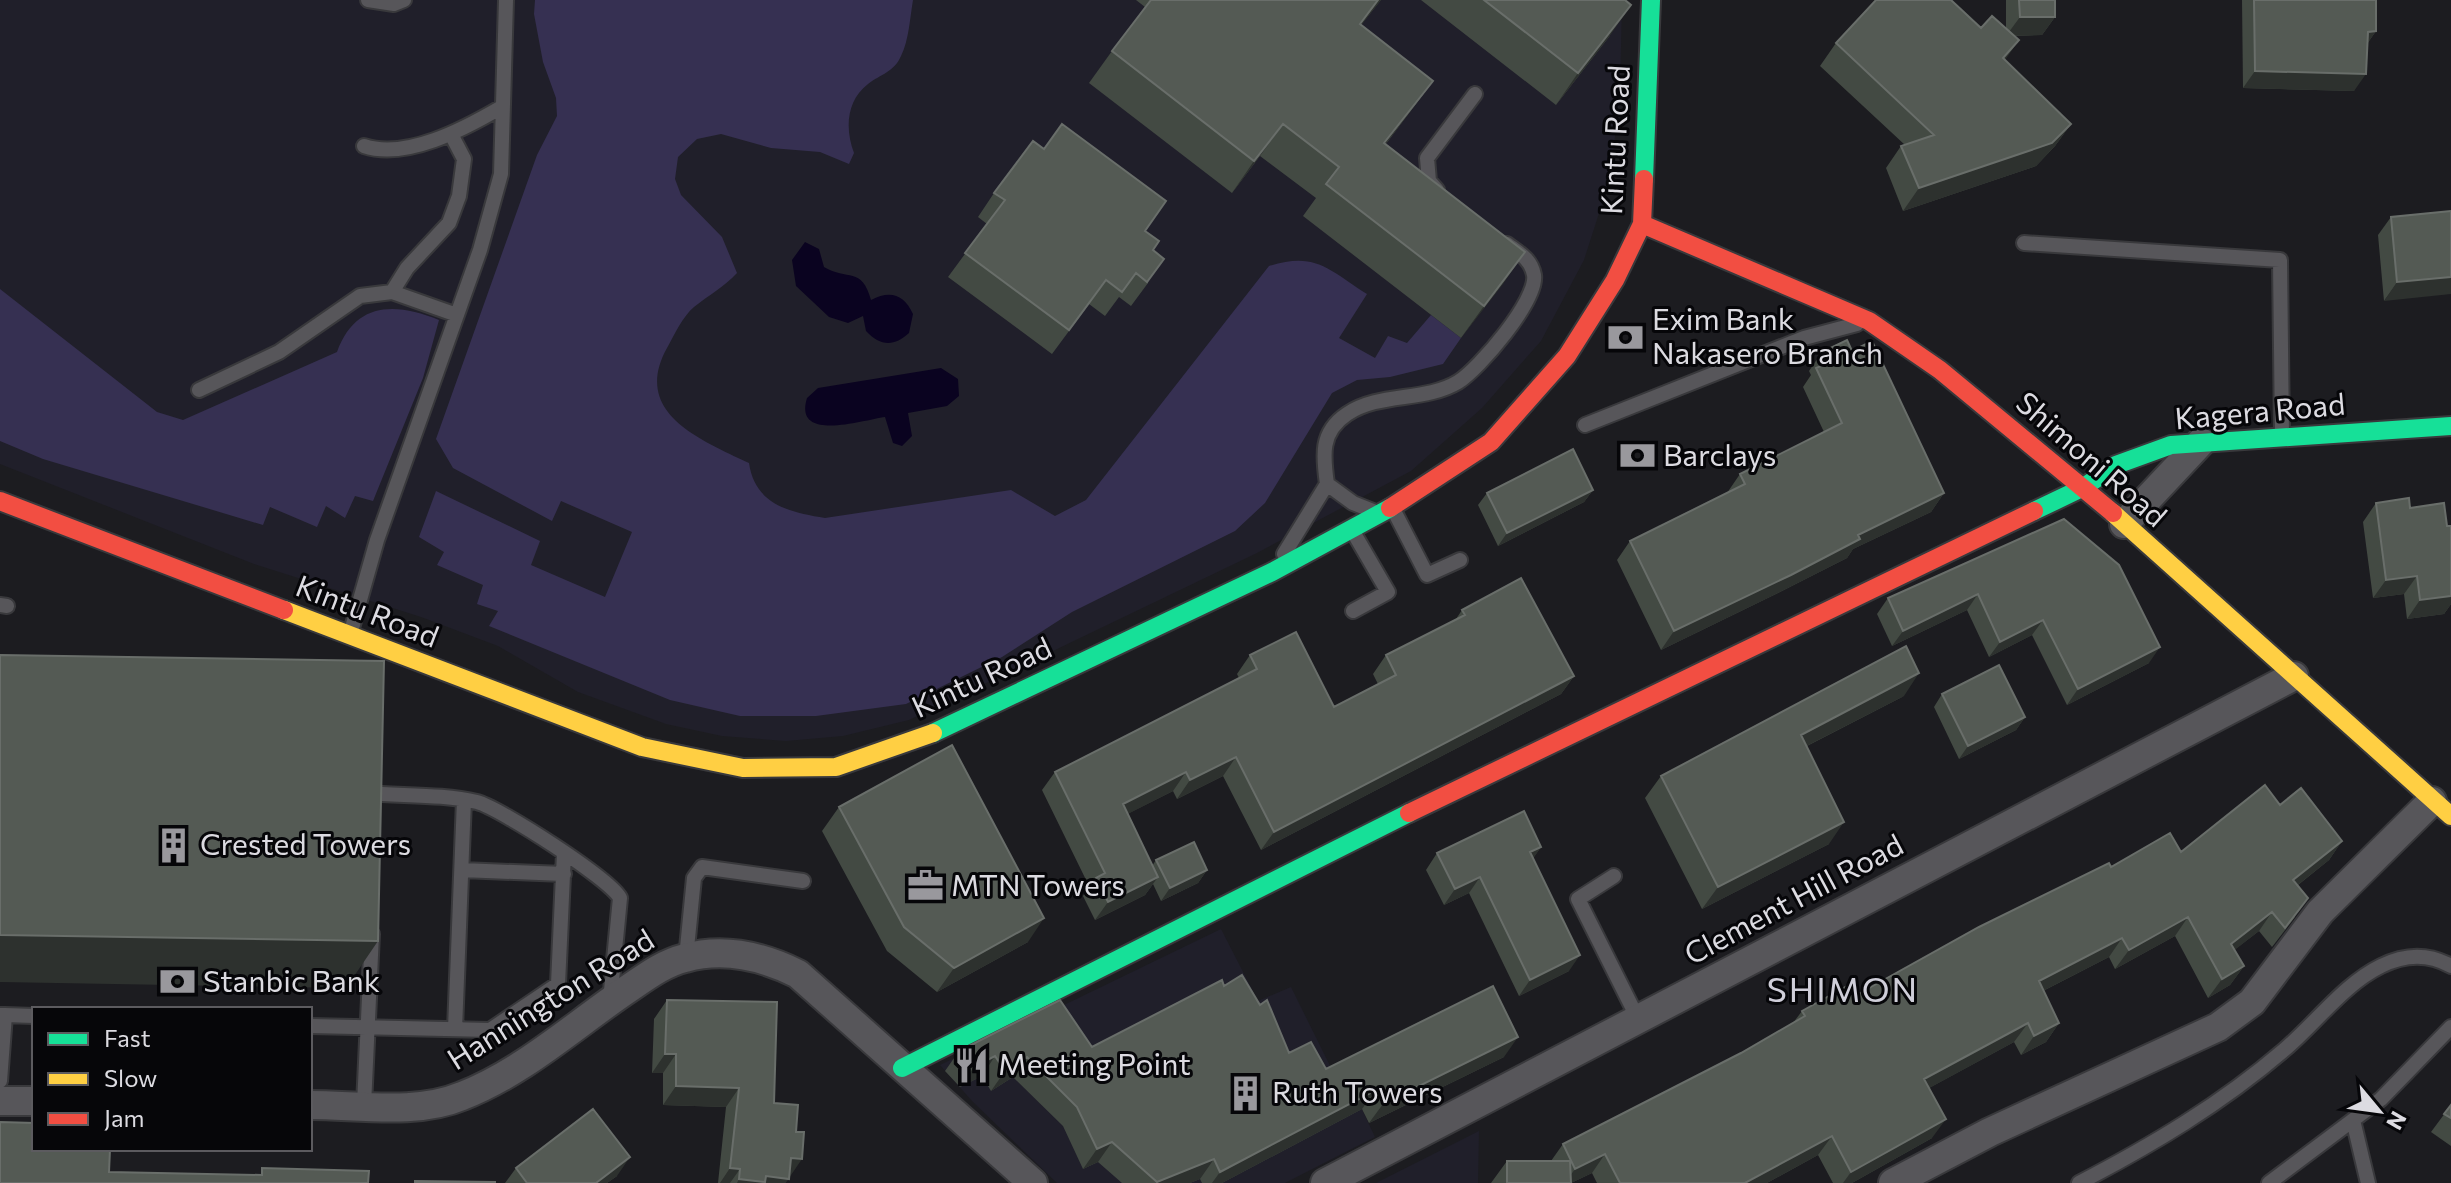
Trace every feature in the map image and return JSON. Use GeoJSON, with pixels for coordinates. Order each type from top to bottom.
{"type":"FeatureCollection","features":[{"type":"Feature","properties":{"kind":"street","name":"Kintu Road"},"geometry":{"type":"LineString","coordinates":[[0,501],[642,747],[700,762],[792,770],[836,767],[946,728],[1272,572],[1386,510],[1491,442],[1567,356],[1615,280],[1642,224],[1651,0]]}},
{"type":"Feature","properties":{"kind":"street","name":"Shimoni Road"},"geometry":{"type":"LineString","coordinates":[[1642,224],[1869,321],[1940,370],[2084,487],[2442,809]]}},
{"type":"Feature","properties":{"kind":"street","name":"Kagera Road"},"geometry":{"type":"LineString","coordinates":[[902,1068],[1546,745],[2084,487],[2116,465],[2142,454],[2171,445],[2201,442],[2451,426]]}},
{"type":"Feature","properties":{"kind":"street"},"geometry":{"type":"LineString","coordinates":[[2124,524],[2201,442]]}},
{"type":"Feature","properties":{"kind":"street","name":"Clement Hill Road"},"geometry":{"type":"LineString","coordinates":[[1325,1183],[2294,676]]}},
{"type":"Feature","properties":{"kind":"street"},"geometry":{"type":"LineString","coordinates":[[1893,1183],[1990,1132],[2218,1027],[2252,1002],[2320,912],[2442,809]]}},
{"type":"Feature","properties":{"kind":"street","name":"Hannington Road"},"geometry":{"type":"LineString","coordinates":[[312,1105],[417,1106],[461,1097],[536,1056],[658,969],[686,958],[716,953],[753,957],[798,974],[1033,1183]]}},
{"type":"Feature","properties":{"kind":"street"},"geometry":{"type":"LineString","coordinates":[[0,1101],[32,1101]]}},
{"type":"Feature","properties":{"kind":"lane"},"geometry":{"type":"LineString","coordinates":[[368,0],[394,4],[404,0]]}},
{"type":"Feature","properties":{"kind":"lane"},"geometry":{"type":"LineString","coordinates":[[350,635],[377,540],[480,250],[501,174],[500,108],[506,0]]}},
{"type":"Feature","properties":{"kind":"lane"},"geometry":{"type":"LineString","coordinates":[[1444,199],[1429,181],[1427,158],[1475,94]]}},
{"type":"Feature","properties":{"kind":"lane"},"geometry":{"type":"LineString","coordinates":[[364,146],[385,150],[452,136],[500,108]]}},
{"type":"Feature","properties":{"kind":"lane"},"geometry":{"type":"LineString","coordinates":[[392,292],[407,268],[449,223],[459,196],[464,159],[452,136]]}},
{"type":"Feature","properties":{"kind":"lane"},"geometry":{"type":"LineString","coordinates":[[1272,572],[1327,484],[1322,448],[1332,429],[1346,414],[1365,405],[1433,391],[1458,382],[1488,354],[1533,293],[1534,276],[1527,258],[1491,233]]}},
{"type":"Feature","properties":{"kind":"lane"},"geometry":{"type":"LineString","coordinates":[[2024,243],[2280,260],[2282,437]]}},
{"type":"Feature","properties":{"kind":"lane"},"geometry":{"type":"LineString","coordinates":[[199,390],[279,352],[360,296],[392,292],[457,315]]}},
{"type":"Feature","properties":{"kind":"lane"},"geometry":{"type":"LineString","coordinates":[[1585,425],[1804,338],[1869,321]]}},
{"type":"Feature","properties":{"kind":"lane"},"geometry":{"type":"LineString","coordinates":[[1327,484],[1353,503],[1386,510],[1427,575],[1460,560]]}},
{"type":"Feature","properties":{"kind":"lane"},"geometry":{"type":"LineString","coordinates":[[1352,530],[1388,592],[1353,611]]}},
{"type":"Feature","properties":{"kind":"lane"},"geometry":{"type":"LineString","coordinates":[[367,793],[464,800],[490,808],[564,853],[612,887],[620,898],[610,1002]]}},
{"type":"Feature","properties":{"kind":"lane"},"geometry":{"type":"LineString","coordinates":[[455,1029],[464,800]]}},
{"type":"Feature","properties":{"kind":"lane"},"geometry":{"type":"LineString","coordinates":[[312,1026],[498,1028],[558,984],[564,853]]}},
{"type":"Feature","properties":{"kind":"lane"},"geometry":{"type":"LineString","coordinates":[[686,958],[694,878],[702,867],[803,881]]}},
{"type":"Feature","properties":{"kind":"lane"},"geometry":{"type":"LineString","coordinates":[[462,870],[564,874]]}},
{"type":"Feature","properties":{"kind":"lane"},"geometry":{"type":"LineString","coordinates":[[1614,876],[1578,899],[1638,1019]]}},
{"type":"Feature","properties":{"kind":"lane"},"geometry":{"type":"LineString","coordinates":[[364,1105],[372,918]]}},
{"type":"Feature","properties":{"kind":"lane"},"geometry":{"type":"LineString","coordinates":[[2079,1183],[2162,1140],[2203,1112],[2283,1051],[2358,980],[2381,966],[2418,955],[2451,966]]}},
{"type":"Feature","properties":{"kind":"lane"},"geometry":{"type":"LineString","coordinates":[[0,1081],[3,1015],[32,1016]]}},
{"type":"Feature","properties":{"kind":"lane"},"geometry":{"type":"LineString","coordinates":[[2269,1183],[2381,1099],[2451,1027]]}},
{"type":"Feature","properties":{"kind":"lane"},"geometry":{"type":"LineString","coordinates":[[2353,1120],[2368,1183]]}},
{"type":"Feature","properties":{"kind":"shaded area"},"geometry":{"type":"Polygon","coordinates":[[[0,0],[1622,0],[1620,94],[1610,179],[1584,260],[1541,341],[1482,408],[1411,471],[1257,553],[909,720],[843,736],[786,741],[722,736],[666,724],[578,692],[498,646],[421,617],[254,564],[0,464],[0,0]]]}},
{"type":"Feature","properties":{"kind":"shaded area"},"geometry":{"type":"Polygon","coordinates":[[[535,0],[913,0],[906,43],[898,61],[868,84],[855,99],[849,116],[849,134],[854,153],[849,164],[820,152],[771,148],[721,134],[697,139],[678,157],[675,179],[681,195],[722,237],[737,273],[682,320],[658,371],[658,390],[664,407],[676,421],[692,434],[749,463],[758,488],[775,504],[786,509],[825,518],[1011,490],[1055,516],[1086,500],[1269,266],[1285,262],[1311,262],[1332,271],[1367,294],[1339,338],[1375,358],[1388,336],[1407,343],[1431,315],[1461,338],[1443,364],[1390,377],[1357,380],[1332,393],[1265,503],[1235,531],[1072,612],[1002,657],[906,704],[816,716],[740,716],[670,700],[489,626],[498,611],[477,604],[483,585],[437,565],[444,552],[419,537],[436,491],[540,541],[531,565],[605,597],[632,532],[561,501],[552,521],[453,468],[436,439],[537,155],[557,116],[556,98],[543,62],[534,14],[535,0]]]}},
{"type":"Feature","properties":{"kind":"shaded area"},"geometry":{"type":"Polygon","coordinates":[[[805,242],[819,249],[824,267],[863,282],[871,300],[884,295],[901,298],[913,314],[909,333],[898,341],[882,342],[866,331],[863,316],[848,323],[829,317],[796,286],[792,260],[805,242]]]}},
{"type":"Feature","properties":{"kind":"shaded area"},"geometry":{"type":"Polygon","coordinates":[[[0,289],[157,412],[183,420],[337,352],[354,323],[378,310],[407,310],[439,320],[423,378],[373,501],[355,496],[345,518],[326,506],[317,527],[270,507],[263,525],[43,459],[0,441],[0,289]]]}},
{"type":"Feature","properties":{"kind":"shaded area"},"geometry":{"type":"Polygon","coordinates":[[[941,368],[958,379],[959,396],[947,406],[908,413],[912,436],[902,446],[893,443],[885,417],[832,426],[810,420],[805,412],[807,398],[818,388],[941,368]]]}},
{"type":"Feature","properties":{"kind":"shaded area"},"geometry":{"type":"Polygon","coordinates":[[[1221,929],[1258,1001],[1291,987],[1343,1092],[1352,1088],[1375,1137],[1285,1183],[1057,1183],[972,1101],[940,1065],[1221,929]]]}},
{"type":"Feature","properties":{"kind":"shaded area"},"geometry":{"type":"Polygon","coordinates":[[[1479,1131],[1478,1183],[1376,1183],[1479,1131]]]}},
{"type":"Feature","properties":{"kind":"building"},"geometry":{"type":"Polygon","coordinates":[[[1151,0],[1378,0],[1360,24],[1433,81],[1384,143],[1525,252],[1484,306],[1326,184],[1339,167],[1283,124],[1254,161],[1112,51],[1151,0]]]}},
{"type":"Feature","properties":{"kind":"building"},"geometry":{"type":"Polygon","coordinates":[[[1484,0],[1625,0],[1631,5],[1578,73],[1484,0]]]}},
{"type":"Feature","properties":{"kind":"building"},"geometry":{"type":"Polygon","coordinates":[[[1876,0],[1951,0],[1981,28],[1992,16],[2019,40],[2003,58],[2071,124],[2052,143],[1919,188],[1901,146],[1934,135],[1836,43],[1876,0]]]}},
{"type":"Feature","properties":{"kind":"building"},"geometry":{"type":"Polygon","coordinates":[[[2019,0],[2055,0],[2055,17],[2020,17],[2019,0]]]}},
{"type":"Feature","properties":{"kind":"building"},"geometry":{"type":"Polygon","coordinates":[[[2254,0],[2376,0],[2376,31],[2368,32],[2366,74],[2255,71],[2254,0]]]}},
{"type":"Feature","properties":{"kind":"building"},"geometry":{"type":"Polygon","coordinates":[[[1062,124],[1166,201],[1145,231],[1159,241],[1153,250],[1164,259],[1147,282],[1136,273],[1122,292],[1106,280],[1069,330],[965,253],[1005,200],[994,193],[1033,141],[1044,149],[1062,124]]]}},
{"type":"Feature","properties":{"kind":"building"},"geometry":{"type":"Polygon","coordinates":[[[2451,211],[2451,277],[2397,282],[2391,217],[2451,211]]]}},
{"type":"Feature","properties":{"kind":"building"},"geometry":{"type":"Polygon","coordinates":[[[1847,340],[1852,351],[1872,341],[1944,493],[1858,535],[1860,539],[1791,575],[1674,631],[1630,541],[1745,484],[1740,474],[1842,423],[1816,368],[1828,363],[1822,352],[1847,340]]]}},
{"type":"Feature","properties":{"kind":"building"},"geometry":{"type":"Polygon","coordinates":[[[1573,449],[1593,490],[1507,533],[1487,493],[1573,449]]]}},
{"type":"Feature","properties":{"kind":"building"},"geometry":{"type":"Polygon","coordinates":[[[2409,498],[2410,508],[2444,503],[2447,526],[2451,526],[2451,596],[2420,600],[2417,576],[2386,580],[2376,503],[2409,498]]]}},
{"type":"Feature","properties":{"kind":"building"},"geometry":{"type":"Polygon","coordinates":[[[2064,519],[2119,565],[2160,647],[2078,689],[2043,620],[2000,642],[1978,594],[1903,631],[1888,598],[2064,519]]]}},
{"type":"Feature","properties":{"kind":"building"},"geometry":{"type":"Polygon","coordinates":[[[1521,578],[1574,676],[1274,832],[1236,757],[1190,780],[1186,772],[1123,804],[1158,877],[1108,902],[1096,878],[1105,873],[1055,772],[1257,669],[1250,655],[1296,632],[1334,707],[1396,675],[1386,655],[1465,615],[1462,610],[1521,578]]]}},
{"type":"Feature","properties":{"kind":"building"},"geometry":{"type":"Polygon","coordinates":[[[1906,646],[1919,673],[1801,735],[1844,822],[1718,887],[1661,776],[1906,646]]]}},
{"type":"Feature","properties":{"kind":"building","name":"Crested Towers"},"geometry":{"type":"Polygon","coordinates":[[[0,655],[384,661],[378,941],[0,935],[0,655]]]}},
{"type":"Feature","properties":{"kind":"building"},"geometry":{"type":"Polygon","coordinates":[[[1999,665],[2025,717],[1968,746],[1942,694],[1999,665]]]}},
{"type":"Feature","properties":{"kind":"building","name":"MTN Towers"},"geometry":{"type":"Polygon","coordinates":[[[952,745],[1044,918],[954,968],[904,927],[839,807],[952,745]]]}},
{"type":"Feature","properties":{"kind":"building"},"geometry":{"type":"Polygon","coordinates":[[[2265,785],[2280,805],[2301,788],[2342,841],[2293,880],[2308,898],[2285,928],[2272,912],[2231,944],[2244,966],[2222,979],[2188,917],[2129,950],[2122,938],[2039,981],[2059,1023],[2034,1036],[2028,1023],[1924,1079],[1946,1119],[1851,1172],[1832,1136],[1745,1183],[1620,1183],[1605,1154],[1575,1169],[1563,1144],[1741,1053],[1805,1016],[1802,1011],[1847,986],[1853,997],[1979,927],[2109,863],[2111,867],[2170,833],[2181,852],[2265,785]]]}},
{"type":"Feature","properties":{"kind":"building"},"geometry":{"type":"Polygon","coordinates":[[[1524,811],[1541,847],[1530,852],[1580,955],[1530,980],[1480,877],[1455,889],[1437,853],[1524,811]]]}},
{"type":"Feature","properties":{"kind":"building"},"geometry":{"type":"Polygon","coordinates":[[[1194,842],[1207,870],[1170,888],[1156,860],[1194,842]]]}},
{"type":"Feature","properties":{"kind":"building"},"geometry":{"type":"Polygon","coordinates":[[[1242,975],[1260,1005],[1267,1000],[1289,1053],[1311,1042],[1326,1069],[1493,986],[1518,1037],[1383,1104],[1376,1090],[1220,1172],[1214,1159],[1157,1182],[1112,1142],[1097,1149],[1077,1107],[1027,1057],[1005,1071],[995,1056],[974,1067],[959,1051],[1060,1000],[1092,1047],[1222,980],[1224,986],[1242,975]]]}},
{"type":"Feature","properties":{"kind":"building"},"geometry":{"type":"Polygon","coordinates":[[[667,1000],[777,1002],[774,1103],[798,1105],[796,1132],[804,1132],[802,1159],[791,1158],[789,1179],[766,1176],[765,1182],[739,1179],[740,1169],[730,1168],[739,1088],[676,1086],[676,1054],[665,1054],[667,1000]]]}},
{"type":"Feature","properties":{"kind":"building"},"geometry":{"type":"Polygon","coordinates":[[[2451,1105],[2451,1118],[2444,1114],[2451,1105]]]}},
{"type":"Feature","properties":{"kind":"building"},"geometry":{"type":"Polygon","coordinates":[[[593,1109],[630,1157],[596,1183],[527,1183],[516,1168],[593,1109]]]}},
{"type":"Feature","properties":{"kind":"building"},"geometry":{"type":"Polygon","coordinates":[[[0,1122],[32,1123],[32,1151],[110,1151],[109,1172],[262,1175],[262,1168],[369,1171],[368,1183],[0,1183],[0,1122]]]}},
{"type":"Feature","properties":{"kind":"building"},"geometry":{"type":"Polygon","coordinates":[[[1507,1161],[1570,1161],[1571,1183],[1507,1183],[1507,1161]]]}},
{"type":"Feature","properties":{"kind":"building"},"geometry":{"type":"Polygon","coordinates":[[[495,1182],[495,1183],[415,1183],[495,1182]]]}},
{"type":"Feature","properties":{"kind":"traffic: fast"},"geometry":{"type":"LineString","coordinates":[[1644,179],[1651,0]]}},
{"type":"Feature","properties":{"kind":"traffic: fast"},"geometry":{"type":"LineString","coordinates":[[2034,511],[2084,487],[2116,465],[2171,445],[2451,426]]}},
{"type":"Feature","properties":{"kind":"traffic: fast"},"geometry":{"type":"LineString","coordinates":[[933,733],[1272,572],[1390,508]]}},
{"type":"Feature","properties":{"kind":"traffic: fast"},"geometry":{"type":"LineString","coordinates":[[902,1068],[1409,813]]}},
{"type":"Feature","properties":{"kind":"traffic: slow"},"geometry":{"type":"LineString","coordinates":[[2113,513],[2451,816]]}},
{"type":"Feature","properties":{"kind":"traffic: slow"},"geometry":{"type":"LineString","coordinates":[[284,610],[642,747],[743,768],[836,767],[933,733]]}},
{"type":"Feature","properties":{"kind":"traffic: jam"},"geometry":{"type":"LineString","coordinates":[[1390,508],[1491,442],[1567,356],[1615,280],[1642,224],[1644,179]]}},
{"type":"Feature","properties":{"kind":"traffic: jam"},"geometry":{"type":"LineString","coordinates":[[1642,224],[1869,321],[1940,370],[2113,513]]}},
{"type":"Feature","properties":{"kind":"traffic: jam"},"geometry":{"type":"LineString","coordinates":[[0,501],[284,610]]}},
{"type":"Feature","properties":{"kind":"traffic: jam"},"geometry":{"type":"LineString","coordinates":[[1409,813],[2034,511]]}},
{"type":"Feature","properties":{"kind":"place","name":"Exim Bank Nakasero Branch"},"geometry":{"type":"Point","coordinates":[1626,337]}},
{"type":"Feature","properties":{"kind":"place","name":"Barclays"},"geometry":{"type":"Point","coordinates":[1637,456]}},
{"type":"Feature","properties":{"kind":"place","name":"Crested Towers"},"geometry":{"type":"Point","coordinates":[174,845]}},
{"type":"Feature","properties":{"kind":"place","name":"MTN Towers"},"geometry":{"type":"Point","coordinates":[925,886]}},
{"type":"Feature","properties":{"kind":"place","name":"Stanbic Bank"},"geometry":{"type":"Point","coordinates":[177,982]}},
{"type":"Feature","properties":{"kind":"place","name":"Meeting Point"},"geometry":{"type":"Point","coordinates":[972,1065]}},
{"type":"Feature","properties":{"kind":"place","name":"Ruth Towers"},"geometry":{"type":"Point","coordinates":[1246,1093]}},
{"type":"Feature","properties":{"kind":"district","name":"SHIMON"},"geometry":{"type":"Point","coordinates":[1843,990]}}]}
